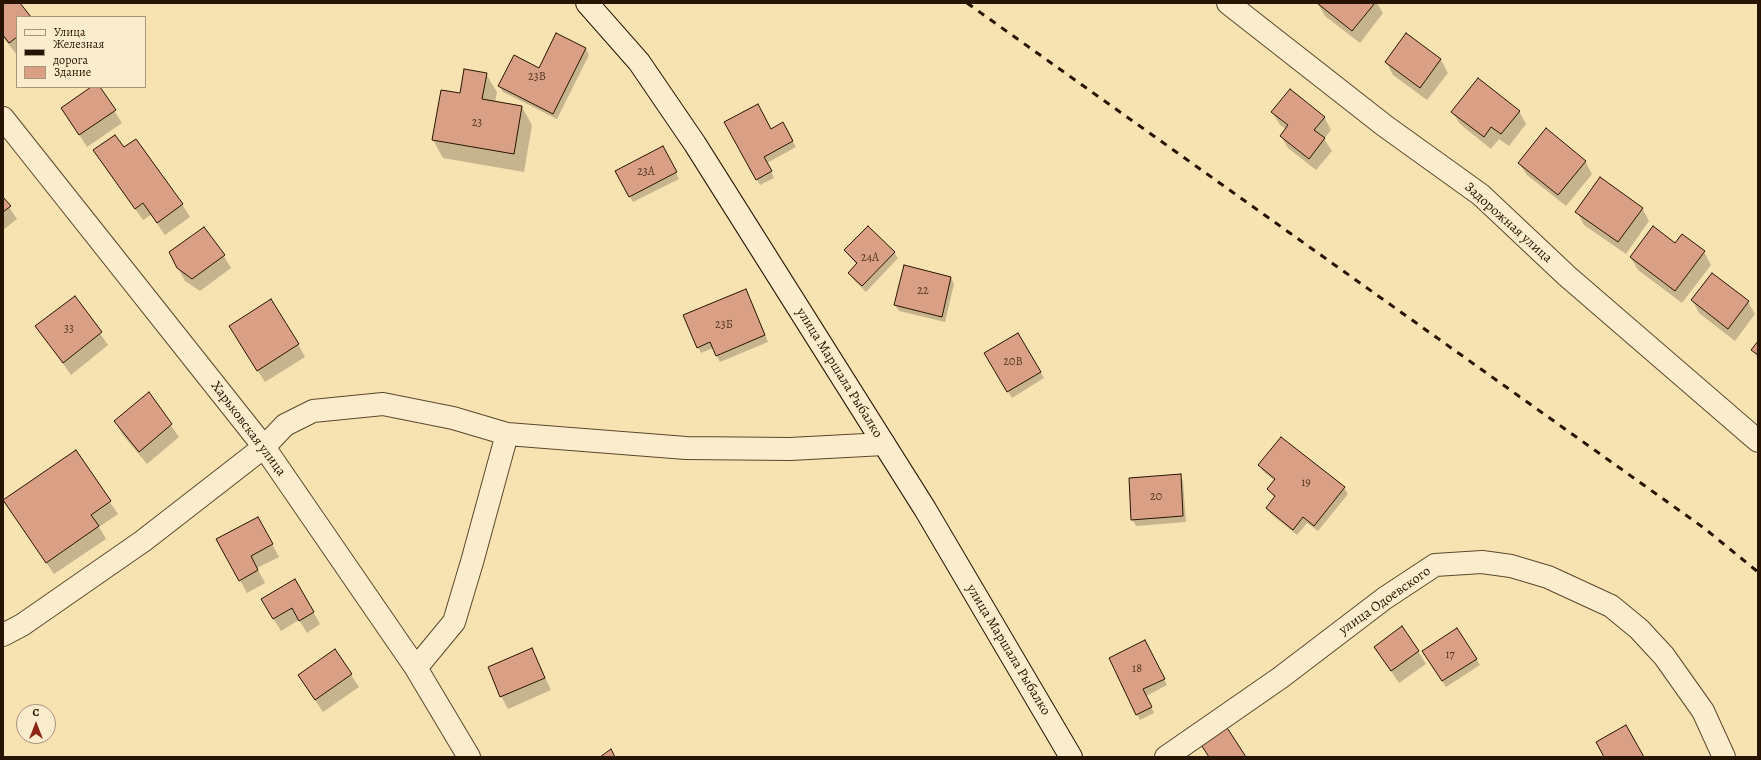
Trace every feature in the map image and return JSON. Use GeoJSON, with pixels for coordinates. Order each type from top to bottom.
{"type":"FeatureCollection","features":[{"type":"Feature","properties":{"kind":"street","name":"улица Маршала Рыбалко"},"geometry":{"type":"LineString","coordinates":[[587,3],[638,62],[695,144],[884,444],[1071,757]]}},
{"type":"Feature","properties":{"kind":"street","name":"Задорожная улица"},"geometry":{"type":"LineString","coordinates":[[1228,3],[1386,126],[1481,195],[1567,276],[1758,441]]}},
{"type":"Feature","properties":{"kind":"street","name":"Харьковская улица"},"geometry":{"type":"LineString","coordinates":[[3,118],[264,447],[416,668],[469,757]]}},
{"type":"Feature","properties":{"kind":"street"},"geometry":{"type":"LineString","coordinates":[[3,635],[22,625],[143,541],[264,447],[285,425],[313,411],[383,404],[453,418],[507,434],[686,448],[790,449],[884,444]]}},
{"type":"Feature","properties":{"kind":"street"},"geometry":{"type":"LineString","coordinates":[[416,668],[454,622],[507,434]]}},
{"type":"Feature","properties":{"kind":"street","name":"улица Одоевского"},"geometry":{"type":"LineString","coordinates":[[1166,757],[1280,678],[1385,598],[1435,565],[1482,562],[1511,566],[1548,577],[1610,606],[1628,620],[1639,629],[1664,656],[1703,711],[1724,757]]}},
{"type":"Feature","properties":{"kind":"building"},"geometry":{"type":"Polygon","coordinates":[[[3,3],[20,3],[30,16],[16,16],[16,38],[9,43],[3,35],[3,3]]]}},
{"type":"Feature","properties":{"kind":"building"},"geometry":{"type":"Polygon","coordinates":[[[1317,3],[1375,3],[1352,31],[1317,3]]]}},
{"type":"Feature","properties":{"kind":"building"},"geometry":{"type":"Polygon","coordinates":[[[556,33],[586,48],[553,114],[498,86],[514,55],[539,68],[556,33]]]}},
{"type":"Feature","properties":{"kind":"building"},"geometry":{"type":"Polygon","coordinates":[[[1406,33],[1441,59],[1420,88],[1385,62],[1406,33]]]}},
{"type":"Feature","properties":{"kind":"building"},"geometry":{"type":"Polygon","coordinates":[[[464,69],[487,73],[482,99],[522,106],[514,154],[432,140],[441,90],[460,93],[464,69]]]}},
{"type":"Feature","properties":{"kind":"building"},"geometry":{"type":"Polygon","coordinates":[[[1478,78],[1520,111],[1501,134],[1491,127],[1484,137],[1451,112],[1478,78]]]}},
{"type":"Feature","properties":{"kind":"building"},"geometry":{"type":"Polygon","coordinates":[[[90,88],[101,88],[116,110],[79,135],[61,108],[90,88]]]}},
{"type":"Feature","properties":{"kind":"building"},"geometry":{"type":"Polygon","coordinates":[[[1290,89],[1325,117],[1314,130],[1325,138],[1309,159],[1280,136],[1288,125],[1271,112],[1290,89]]]}},
{"type":"Feature","properties":{"kind":"building"},"geometry":{"type":"Polygon","coordinates":[[[758,104],[771,129],[783,122],[793,141],[764,157],[772,171],[756,180],[724,122],[758,104]]]}},
{"type":"Feature","properties":{"kind":"building"},"geometry":{"type":"Polygon","coordinates":[[[1546,128],[1586,161],[1558,195],[1518,163],[1546,128]]]}},
{"type":"Feature","properties":{"kind":"building"},"geometry":{"type":"Polygon","coordinates":[[[115,135],[124,147],[136,139],[183,204],[157,223],[143,203],[135,209],[93,150],[115,135]]]}},
{"type":"Feature","properties":{"kind":"building"},"geometry":{"type":"Polygon","coordinates":[[[663,146],[677,172],[629,197],[615,171],[663,146]]]}},
{"type":"Feature","properties":{"kind":"building"},"geometry":{"type":"Polygon","coordinates":[[[1600,177],[1643,208],[1618,242],[1575,212],[1600,177]]]}},
{"type":"Feature","properties":{"kind":"building"},"geometry":{"type":"Polygon","coordinates":[[[3,197],[11,206],[3,212],[3,197]]]}},
{"type":"Feature","properties":{"kind":"building"},"geometry":{"type":"Polygon","coordinates":[[[868,226],[895,252],[862,286],[848,273],[857,263],[844,250],[868,226]]]}},
{"type":"Feature","properties":{"kind":"building"},"geometry":{"type":"Polygon","coordinates":[[[1653,226],[1675,243],[1682,234],[1705,251],[1675,291],[1630,257],[1653,226]]]}},
{"type":"Feature","properties":{"kind":"building"},"geometry":{"type":"Polygon","coordinates":[[[204,227],[225,255],[192,279],[177,268],[169,252],[204,227]]]}},
{"type":"Feature","properties":{"kind":"building"},"geometry":{"type":"Polygon","coordinates":[[[904,265],[951,277],[942,317],[894,305],[904,265]]]}},
{"type":"Feature","properties":{"kind":"building"},"geometry":{"type":"Polygon","coordinates":[[[1712,273],[1749,301],[1728,329],[1691,300],[1712,273]]]}},
{"type":"Feature","properties":{"kind":"building"},"geometry":{"type":"Polygon","coordinates":[[[746,289],[765,335],[716,356],[710,342],[697,348],[683,315],[746,289]]]}},
{"type":"Feature","properties":{"kind":"building"},"geometry":{"type":"Polygon","coordinates":[[[75,296],[102,332],[63,363],[35,326],[75,296]]]}},
{"type":"Feature","properties":{"kind":"building"},"geometry":{"type":"Polygon","coordinates":[[[271,299],[299,344],[257,371],[229,326],[271,299]]]}},
{"type":"Feature","properties":{"kind":"building"},"geometry":{"type":"Polygon","coordinates":[[[1018,333],[1041,372],[1007,392],[984,353],[1018,333]]]}},
{"type":"Feature","properties":{"kind":"building"},"geometry":{"type":"Polygon","coordinates":[[[1758,341],[1758,355],[1751,350],[1758,341]]]}},
{"type":"Feature","properties":{"kind":"building"},"geometry":{"type":"Polygon","coordinates":[[[149,392],[172,424],[139,452],[114,421],[149,392]]]}},
{"type":"Feature","properties":{"kind":"building"},"geometry":{"type":"Polygon","coordinates":[[[1281,437],[1345,487],[1314,526],[1303,517],[1293,530],[1266,508],[1275,496],[1267,489],[1275,479],[1258,465],[1281,437]]]}},
{"type":"Feature","properties":{"kind":"building"},"geometry":{"type":"Polygon","coordinates":[[[76,450],[111,501],[91,515],[99,526],[46,563],[3,500],[76,450]]]}},
{"type":"Feature","properties":{"kind":"building"},"geometry":{"type":"Polygon","coordinates":[[[1181,474],[1183,516],[1131,520],[1129,478],[1181,474]]]}},
{"type":"Feature","properties":{"kind":"building"},"geometry":{"type":"Polygon","coordinates":[[[258,517],[273,544],[251,556],[258,570],[239,581],[216,539],[258,517]]]}},
{"type":"Feature","properties":{"kind":"building"},"geometry":{"type":"Polygon","coordinates":[[[295,579],[314,612],[299,621],[292,608],[273,619],[261,599],[295,579]]]}},
{"type":"Feature","properties":{"kind":"building"},"geometry":{"type":"Polygon","coordinates":[[[1402,626],[1419,651],[1391,671],[1374,647],[1402,626]]]}},
{"type":"Feature","properties":{"kind":"building"},"geometry":{"type":"Polygon","coordinates":[[[1457,628],[1477,659],[1442,681],[1422,651],[1457,628]]]}},
{"type":"Feature","properties":{"kind":"building"},"geometry":{"type":"Polygon","coordinates":[[[1145,640],[1165,679],[1143,689],[1152,707],[1136,715],[1109,658],[1145,640]]]}},
{"type":"Feature","properties":{"kind":"building"},"geometry":{"type":"Polygon","coordinates":[[[532,648],[545,678],[500,697],[488,667],[532,648]]]}},
{"type":"Feature","properties":{"kind":"building"},"geometry":{"type":"Polygon","coordinates":[[[335,649],[352,674],[315,700],[298,675],[335,649]]]}},
{"type":"Feature","properties":{"kind":"building"},"geometry":{"type":"Polygon","coordinates":[[[1224,723],[1246,757],[1209,757],[1198,740],[1224,723]]]}},
{"type":"Feature","properties":{"kind":"building"},"geometry":{"type":"Polygon","coordinates":[[[1626,725],[1644,757],[1604,757],[1596,742],[1626,725]]]}},
{"type":"Feature","properties":{"kind":"building"},"geometry":{"type":"Polygon","coordinates":[[[611,749],[615,757],[600,757],[611,749]]]}},
{"type":"Feature","properties":{"kind":"railway"},"geometry":{"type":"LineString","coordinates":[[967,3],[1704,528],[1758,572]]}}]}
